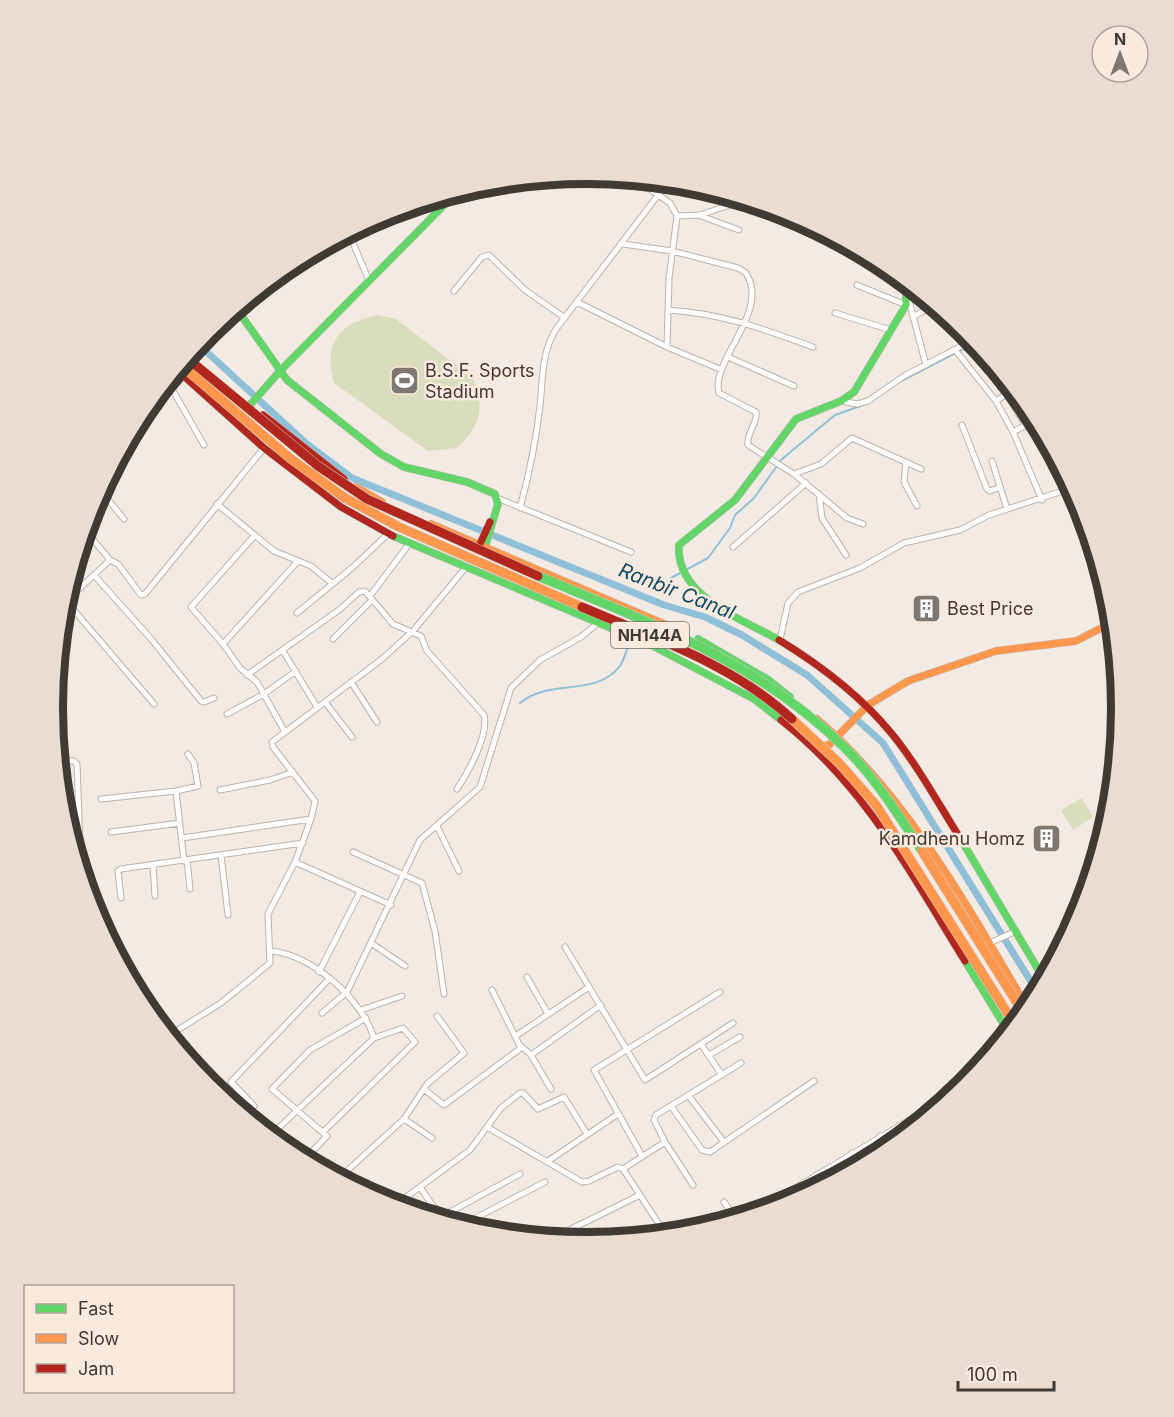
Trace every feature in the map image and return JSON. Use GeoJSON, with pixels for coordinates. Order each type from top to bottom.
{"type":"FeatureCollection","features":[{"type":"Feature","properties":{"kind":"main road"},"geometry":{"type":"LineString","coordinates":[[252,404],[279,372],[445,204]]}},
{"type":"Feature","properties":{"kind":"main road"},"geometry":{"type":"LineString","coordinates":[[907,294],[907,301],[859,385],[841,401],[809,411],[796,419],[769,458],[735,500],[679,545],[678,565],[683,574],[732,615],[780,640],[866,708],[897,737],[914,761],[1013,932],[1040,973]]}},
{"type":"Feature","properties":{"kind":"main road"},"geometry":{"type":"LineString","coordinates":[[241,316],[279,372],[309,398],[392,460],[404,467],[491,490],[497,498],[492,522],[483,543]]}},
{"type":"Feature","properties":{"kind":"main road"},"geometry":{"type":"LineString","coordinates":[[195,361],[349,483],[397,510],[483,543],[708,644],[767,679],[838,734],[870,768],[918,832],[993,942],[1023,1000]]}},
{"type":"Feature","properties":{"kind":"main road","name":"NH144A"},"geometry":{"type":"LineString","coordinates":[[194,362],[318,466],[367,499],[456,541],[696,642],[757,678],[804,713],[846,749],[909,827],[1019,1006]]}},
{"type":"Feature","properties":{"kind":"main road"},"geometry":{"type":"LineString","coordinates":[[190,367],[198,362]]}},
{"type":"Feature","properties":{"kind":"main road","name":"NH144A"},"geometry":{"type":"LineString","coordinates":[[187,370],[291,459],[345,498],[399,527],[702,659],[754,689],[781,709],[839,763],[876,805],[1011,1017]]}},
{"type":"Feature","properties":{"kind":"main road"},"geometry":{"type":"LineString","coordinates":[[183,376],[264,448],[341,507],[409,544],[651,645],[711,675],[754,699],[814,746],[860,797],[889,839],[1004,1025]]}},
{"type":"Feature","properties":{"kind":"main road"},"geometry":{"type":"LineString","coordinates":[[814,746],[829,745],[848,723],[866,708],[908,681],[967,659],[1007,649],[1076,641],[1105,626]]}},
{"type":"Feature","properties":{"kind":"street"},"geometry":{"type":"LineString","coordinates":[[647,188],[670,203],[677,216],[672,251],[667,347]]}},
{"type":"Feature","properties":{"kind":"street"},"geometry":{"type":"LineString","coordinates":[[520,508],[540,407],[543,360],[552,336],[661,190]]}},
{"type":"Feature","properties":{"kind":"street"},"geometry":{"type":"LineString","coordinates":[[677,216],[700,215],[733,205]]}},
{"type":"Feature","properties":{"kind":"street"},"geometry":{"type":"LineString","coordinates":[[700,215],[739,230]]}},
{"type":"Feature","properties":{"kind":"street"},"geometry":{"type":"LineString","coordinates":[[352,241],[369,281]]}},
{"type":"Feature","properties":{"kind":"street"},"geometry":{"type":"LineString","coordinates":[[623,244],[672,251],[738,268],[746,273],[752,300],[745,322],[722,370],[718,386],[719,393],[756,412],[747,442],[806,483],[847,518],[864,524]]}},
{"type":"Feature","properties":{"kind":"street"},"geometry":{"type":"LineString","coordinates":[[454,291],[482,257],[489,255],[525,290],[564,318]]}},
{"type":"Feature","properties":{"kind":"street"},"geometry":{"type":"LineString","coordinates":[[857,285],[907,301],[914,317],[926,365]]}},
{"type":"Feature","properties":{"kind":"street"},"geometry":{"type":"LineString","coordinates":[[577,302],[667,347],[722,370]]}},
{"type":"Feature","properties":{"kind":"street"},"geometry":{"type":"LineString","coordinates":[[668,310],[707,313],[745,322],[813,347]]}},
{"type":"Feature","properties":{"kind":"street"},"geometry":{"type":"LineString","coordinates":[[914,317],[926,310]]}},
{"type":"Feature","properties":{"kind":"street"},"geometry":{"type":"LineString","coordinates":[[835,313],[891,330]]}},
{"type":"Feature","properties":{"kind":"street"},"geometry":{"type":"LineString","coordinates":[[841,401],[852,404],[863,403],[897,379],[957,353],[963,347],[961,341]]}},
{"type":"Feature","properties":{"kind":"street"},"geometry":{"type":"LineString","coordinates":[[957,353],[996,401],[1014,432],[1042,500]]}},
{"type":"Feature","properties":{"kind":"street"},"geometry":{"type":"LineString","coordinates":[[728,357],[794,386]]}},
{"type":"Feature","properties":{"kind":"street"},"geometry":{"type":"LineString","coordinates":[[172,389],[204,445]]}},
{"type":"Feature","properties":{"kind":"street"},"geometry":{"type":"LineString","coordinates":[[996,401],[1006,394]]}},
{"type":"Feature","properties":{"kind":"street"},"geometry":{"type":"LineString","coordinates":[[1013,404],[1026,426],[1014,432]]}},
{"type":"Feature","properties":{"kind":"street"},"geometry":{"type":"LineString","coordinates":[[962,425],[987,489],[990,491],[1000,487]]}},
{"type":"Feature","properties":{"kind":"street"},"geometry":{"type":"LineString","coordinates":[[794,474],[821,465],[852,438],[921,470]]}},
{"type":"Feature","properties":{"kind":"street"},"geometry":{"type":"LineString","coordinates":[[92,538],[110,560],[118,564],[143,595],[264,448]]}},
{"type":"Feature","properties":{"kind":"street"},"geometry":{"type":"LineString","coordinates":[[992,461],[1007,510]]}},
{"type":"Feature","properties":{"kind":"street"},"geometry":{"type":"LineString","coordinates":[[906,463],[904,482],[917,506]]}},
{"type":"Feature","properties":{"kind":"street"},"geometry":{"type":"LineString","coordinates":[[734,547],[806,483]]}},
{"type":"Feature","properties":{"kind":"street"},"geometry":{"type":"LineString","coordinates":[[780,640],[788,603],[798,592],[860,568],[904,543],[960,530],[989,515],[1064,491]]}},
{"type":"Feature","properties":{"kind":"street"},"geometry":{"type":"LineString","coordinates":[[819,495],[822,518],[846,555]]}},
{"type":"Feature","properties":{"kind":"street"},"geometry":{"type":"LineString","coordinates":[[497,498],[631,552]]}},
{"type":"Feature","properties":{"kind":"street"},"geometry":{"type":"LineString","coordinates":[[107,499],[124,519]]}},
{"type":"Feature","properties":{"kind":"street"},"geometry":{"type":"LineString","coordinates":[[217,504],[274,551],[311,566],[333,584]]}},
{"type":"Feature","properties":{"kind":"street"},"geometry":{"type":"LineString","coordinates":[[297,613],[388,534]]}},
{"type":"Feature","properties":{"kind":"street"},"geometry":{"type":"LineString","coordinates":[[255,535],[191,605],[192,610],[247,675],[256,681],[285,732]]}},
{"type":"Feature","properties":{"kind":"street"},"geometry":{"type":"LineString","coordinates":[[333,639],[371,598],[409,544]]}},
{"type":"Feature","properties":{"kind":"street"},"geometry":{"type":"LineString","coordinates":[[77,591],[110,560]]}},
{"type":"Feature","properties":{"kind":"street"},"geometry":{"type":"LineString","coordinates":[[223,644],[298,561]]}},
{"type":"Feature","properties":{"kind":"street"},"geometry":{"type":"LineString","coordinates":[[175,1032],[221,1003],[271,961],[268,914],[300,865],[314,797],[272,745],[285,732],[413,631],[466,567]]}},
{"type":"Feature","properties":{"kind":"street"},"geometry":{"type":"LineString","coordinates":[[94,575],[152,639],[201,701],[214,698]]}},
{"type":"Feature","properties":{"kind":"street"},"geometry":{"type":"LineString","coordinates":[[247,675],[283,651],[362,590],[393,624],[421,636],[427,651],[485,718],[474,760],[457,789]]}},
{"type":"Feature","properties":{"kind":"street"},"geometry":{"type":"LineString","coordinates":[[72,612],[154,704]]}},
{"type":"Feature","properties":{"kind":"street"},"geometry":{"type":"LineString","coordinates":[[322,1013],[347,992],[391,905],[420,840],[480,787],[512,688],[540,660],[581,637],[598,623]]}},
{"type":"Feature","properties":{"kind":"street"},"geometry":{"type":"LineString","coordinates":[[283,651],[317,707]]}},
{"type":"Feature","properties":{"kind":"street"},"geometry":{"type":"LineString","coordinates":[[227,714],[264,694],[296,671]]}},
{"type":"Feature","properties":{"kind":"street"},"geometry":{"type":"LineString","coordinates":[[351,682],[377,722]]}},
{"type":"Feature","properties":{"kind":"street"},"geometry":{"type":"LineString","coordinates":[[325,702],[352,737]]}},
{"type":"Feature","properties":{"kind":"street"},"geometry":{"type":"LineString","coordinates":[[101,799],[198,787],[194,763],[188,754]]}},
{"type":"Feature","properties":{"kind":"street"},"geometry":{"type":"LineString","coordinates":[[66,761],[74,761],[77,764],[80,839]]}},
{"type":"Feature","properties":{"kind":"street"},"geometry":{"type":"LineString","coordinates":[[220,790],[270,780],[293,772]]}},
{"type":"Feature","properties":{"kind":"street"},"geometry":{"type":"LineString","coordinates":[[177,791],[190,889]]}},
{"type":"Feature","properties":{"kind":"street"},"geometry":{"type":"LineString","coordinates":[[182,838],[311,819]]}},
{"type":"Feature","properties":{"kind":"street"},"geometry":{"type":"LineString","coordinates":[[111,832],[180,823]]}},
{"type":"Feature","properties":{"kind":"street"},"geometry":{"type":"LineString","coordinates":[[437,826],[459,871]]}},
{"type":"Feature","properties":{"kind":"street"},"geometry":{"type":"LineString","coordinates":[[121,898],[119,869],[303,843]]}},
{"type":"Feature","properties":{"kind":"street"},"geometry":{"type":"LineString","coordinates":[[353,852],[420,880],[424,887],[435,932],[444,994]]}},
{"type":"Feature","properties":{"kind":"street"},"geometry":{"type":"LineString","coordinates":[[221,855],[228,915]]}},
{"type":"Feature","properties":{"kind":"street"},"geometry":{"type":"LineString","coordinates":[[153,865],[155,896]]}},
{"type":"Feature","properties":{"kind":"street"},"geometry":{"type":"LineString","coordinates":[[300,865],[391,905]]}},
{"type":"Feature","properties":{"kind":"street"},"geometry":{"type":"LineString","coordinates":[[319,972],[360,892]]}},
{"type":"Feature","properties":{"kind":"street"},"geometry":{"type":"LineString","coordinates":[[993,942],[1013,932]]}},
{"type":"Feature","properties":{"kind":"street"},"geometry":{"type":"LineString","coordinates":[[371,943],[405,966]]}},
{"type":"Feature","properties":{"kind":"street"},"geometry":{"type":"LineString","coordinates":[[565,947],[646,1080],[733,1023]]}},
{"type":"Feature","properties":{"kind":"street"},"geometry":{"type":"LineString","coordinates":[[271,951],[288,953],[347,992],[366,1018],[374,1038]]}},
{"type":"Feature","properties":{"kind":"street"},"geometry":{"type":"LineString","coordinates":[[527,977],[549,1014]]}},
{"type":"Feature","properties":{"kind":"street"},"geometry":{"type":"LineString","coordinates":[[254,1106],[231,1082],[329,979]]}},
{"type":"Feature","properties":{"kind":"street"},"geometry":{"type":"LineString","coordinates":[[517,1035],[589,987]]}},
{"type":"Feature","properties":{"kind":"street"},"geometry":{"type":"LineString","coordinates":[[492,990],[521,1046],[531,1055],[551,1089]]}},
{"type":"Feature","properties":{"kind":"street"},"geometry":{"type":"LineString","coordinates":[[642,1156],[594,1070],[720,992]]}},
{"type":"Feature","properties":{"kind":"street"},"geometry":{"type":"LineString","coordinates":[[361,1010],[402,996]]}},
{"type":"Feature","properties":{"kind":"street"},"geometry":{"type":"LineString","coordinates":[[531,1055],[601,1005]]}},
{"type":"Feature","properties":{"kind":"street"},"geometry":{"type":"LineString","coordinates":[[345,1173],[404,1119],[424,1089],[464,1053],[437,1016]]}},
{"type":"Feature","properties":{"kind":"street"},"geometry":{"type":"LineString","coordinates":[[311,1153],[326,1138],[323,1132],[273,1092],[273,1087],[319,1044],[366,1018]]}},
{"type":"Feature","properties":{"kind":"street"},"geometry":{"type":"LineString","coordinates":[[276,1130],[374,1038],[404,1028],[415,1042],[323,1132]]}},
{"type":"Feature","properties":{"kind":"street"},"geometry":{"type":"LineString","coordinates":[[709,1055],[740,1037]]}},
{"type":"Feature","properties":{"kind":"street"},"geometry":{"type":"LineString","coordinates":[[701,1044],[722,1075]]}},
{"type":"Feature","properties":{"kind":"street"},"geometry":{"type":"LineString","coordinates":[[424,1089],[444,1105],[518,1051],[521,1046]]}},
{"type":"Feature","properties":{"kind":"street"},"geometry":{"type":"LineString","coordinates":[[693,1185],[665,1142],[654,1116],[741,1064]]}},
{"type":"Feature","properties":{"kind":"street"},"geometry":{"type":"LineString","coordinates":[[671,1106],[704,1152],[710,1152],[814,1081]]}},
{"type":"Feature","properties":{"kind":"street"},"geometry":{"type":"LineString","coordinates":[[403,1199],[470,1150],[504,1104],[521,1093],[538,1109],[564,1098],[587,1134]]}},
{"type":"Feature","properties":{"kind":"street"},"geometry":{"type":"LineString","coordinates":[[688,1095],[724,1143]]}},
{"type":"Feature","properties":{"kind":"street"},"geometry":{"type":"LineString","coordinates":[[548,1161],[618,1114]]}},
{"type":"Feature","properties":{"kind":"street"},"geometry":{"type":"LineString","coordinates":[[789,1193],[917,1114]]}},
{"type":"Feature","properties":{"kind":"street"},"geometry":{"type":"LineString","coordinates":[[404,1119],[432,1138]]}},
{"type":"Feature","properties":{"kind":"street"},"geometry":{"type":"LineString","coordinates":[[487,1127],[586,1182],[618,1167],[623,1168],[665,1142]]}},
{"type":"Feature","properties":{"kind":"street"},"geometry":{"type":"LineString","coordinates":[[880,1136],[883,1140]]}},
{"type":"Feature","properties":{"kind":"street"},"geometry":{"type":"LineString","coordinates":[[852,1153],[856,1158]]}},
{"type":"Feature","properties":{"kind":"street"},"geometry":{"type":"LineString","coordinates":[[623,1168],[661,1227]]}},
{"type":"Feature","properties":{"kind":"street"},"geometry":{"type":"LineString","coordinates":[[450,1215],[520,1174]]}},
{"type":"Feature","properties":{"kind":"street"},"geometry":{"type":"LineString","coordinates":[[473,1219],[545,1182]]}},
{"type":"Feature","properties":{"kind":"street"},"geometry":{"type":"LineString","coordinates":[[420,1187],[438,1211]]}},
{"type":"Feature","properties":{"kind":"street"},"geometry":{"type":"LineString","coordinates":[[566,1231],[640,1194]]}},
{"type":"Feature","properties":{"kind":"street"},"geometry":{"type":"LineString","coordinates":[[724,1202],[731,1212]]}},
{"type":"Feature","properties":{"kind":"green space","name":"B.S.F. Sports Stadium"},"geometry":{"type":"Polygon","coordinates":[[[378,315],[396,319],[472,377],[479,397],[478,416],[471,432],[457,448],[428,451],[334,383],[331,357],[337,337],[353,324],[378,315]]]}},
{"type":"Feature","properties":{"kind":"green space"},"geometry":{"type":"Polygon","coordinates":[[[1082,798],[1093,817],[1073,830],[1061,810],[1082,798]]]}},
{"type":"Feature","properties":{"kind":"waterway"},"geometry":{"type":"LineString","coordinates":[[903,380],[967,347]]}},
{"type":"Feature","properties":{"kind":"waterway","name":"Ranbir Canal"},"geometry":{"type":"LineString","coordinates":[[205,350],[307,444],[352,478],[664,605],[705,617],[742,635],[807,675],[883,743],[1033,984]]}},
{"type":"Feature","properties":{"kind":"waterway"},"geometry":{"type":"LineString","coordinates":[[662,592],[671,578],[708,558],[730,528],[735,515],[754,498],[782,459],[835,415],[866,404]]}},
{"type":"Feature","properties":{"kind":"waterway"},"geometry":{"type":"LineString","coordinates":[[520,703],[544,691],[585,685],[610,676],[620,666],[632,640]]}},
{"type":"Feature","properties":{"kind":"traffic: fast"},"geometry":{"type":"LineString","coordinates":[[250,405],[279,372],[445,204]]}},
{"type":"Feature","properties":{"kind":"traffic: fast"},"geometry":{"type":"LineString","coordinates":[[779,640],[730,614],[699,592],[688,578],[681,563],[679,545],[735,500],[796,419],[841,401],[854,392],[906,305],[906,293]]}},
{"type":"Feature","properties":{"kind":"traffic: fast"},"geometry":{"type":"LineString","coordinates":[[241,316],[287,380],[381,454],[404,467],[467,482],[495,494],[498,504],[485,547]]}},
{"type":"Feature","properties":{"kind":"traffic: fast"},"geometry":{"type":"LineString","coordinates":[[178,382],[184,375]]}},
{"type":"Feature","properties":{"kind":"traffic: fast"},"geometry":{"type":"LineString","coordinates":[[393,536],[651,645],[754,699],[781,720]]}},
{"type":"Feature","properties":{"kind":"traffic: fast"},"geometry":{"type":"LineString","coordinates":[[538,576],[621,610],[701,647],[777,691],[812,718],[857,761],[887,798],[922,851]]}},
{"type":"Feature","properties":{"kind":"traffic: fast"},"geometry":{"type":"LineString","coordinates":[[698,639],[767,679],[790,697]]}},
{"type":"Feature","properties":{"kind":"traffic: fast"},"geometry":{"type":"LineString","coordinates":[[960,838],[1040,973]]}},
{"type":"Feature","properties":{"kind":"traffic: fast"},"geometry":{"type":"LineString","coordinates":[[965,961],[1004,1025]]}},
{"type":"Feature","properties":{"kind":"traffic: slow"},"geometry":{"type":"LineString","coordinates":[[187,370],[291,459],[345,498],[399,527],[582,607]]}},
{"type":"Feature","properties":{"kind":"traffic: slow"},"geometry":{"type":"LineString","coordinates":[[356,487],[382,502]]}},
{"type":"Feature","properties":{"kind":"traffic: slow"},"geometry":{"type":"LineString","coordinates":[[431,524],[685,633]]}},
{"type":"Feature","properties":{"kind":"traffic: slow"},"geometry":{"type":"LineString","coordinates":[[820,747],[829,745],[868,705],[908,681],[996,651],[1076,641],[1105,626]]}},
{"type":"Feature","properties":{"kind":"traffic: slow"},"geometry":{"type":"LineString","coordinates":[[792,719],[839,763],[876,805],[1010,1017]]}},
{"type":"Feature","properties":{"kind":"traffic: slow"},"geometry":{"type":"LineString","coordinates":[[817,719],[850,750],[908,818],[959,893],[1023,1000]]}},
{"type":"Feature","properties":{"kind":"traffic: slow"},"geometry":{"type":"LineString","coordinates":[[922,851],[1019,1006]]}},
{"type":"Feature","properties":{"kind":"traffic: jam"},"geometry":{"type":"LineString","coordinates":[[193,363],[318,466],[367,499],[538,576]]}},
{"type":"Feature","properties":{"kind":"traffic: jam"},"geometry":{"type":"LineString","coordinates":[[183,375],[264,448],[341,507],[393,536]]}},
{"type":"Feature","properties":{"kind":"traffic: jam"},"geometry":{"type":"LineString","coordinates":[[263,415],[344,479]]}},
{"type":"Feature","properties":{"kind":"traffic: jam"},"geometry":{"type":"LineString","coordinates":[[480,544],[490,522]]}},
{"type":"Feature","properties":{"kind":"traffic: jam"},"geometry":{"type":"LineString","coordinates":[[582,607],[692,654],[719,668],[745,683],[792,719]]}},
{"type":"Feature","properties":{"kind":"traffic: jam"},"geometry":{"type":"LineString","coordinates":[[779,640],[839,682],[880,720],[910,759],[960,838]]}},
{"type":"Feature","properties":{"kind":"traffic: jam"},"geometry":{"type":"LineString","coordinates":[[781,720],[811,746],[862,802],[905,863],[965,961]]}},
{"type":"Feature","properties":{"kind":"place","name":"B.S.F. Sports Stadium"},"geometry":{"type":"Point","coordinates":[404,380]}},
{"type":"Feature","properties":{"kind":"place","name":"Best Price"},"geometry":{"type":"Point","coordinates":[926,608]}},
{"type":"Feature","properties":{"kind":"place","name":"Kamdhenu Homz"},"geometry":{"type":"Point","coordinates":[1046,838]}}]}
